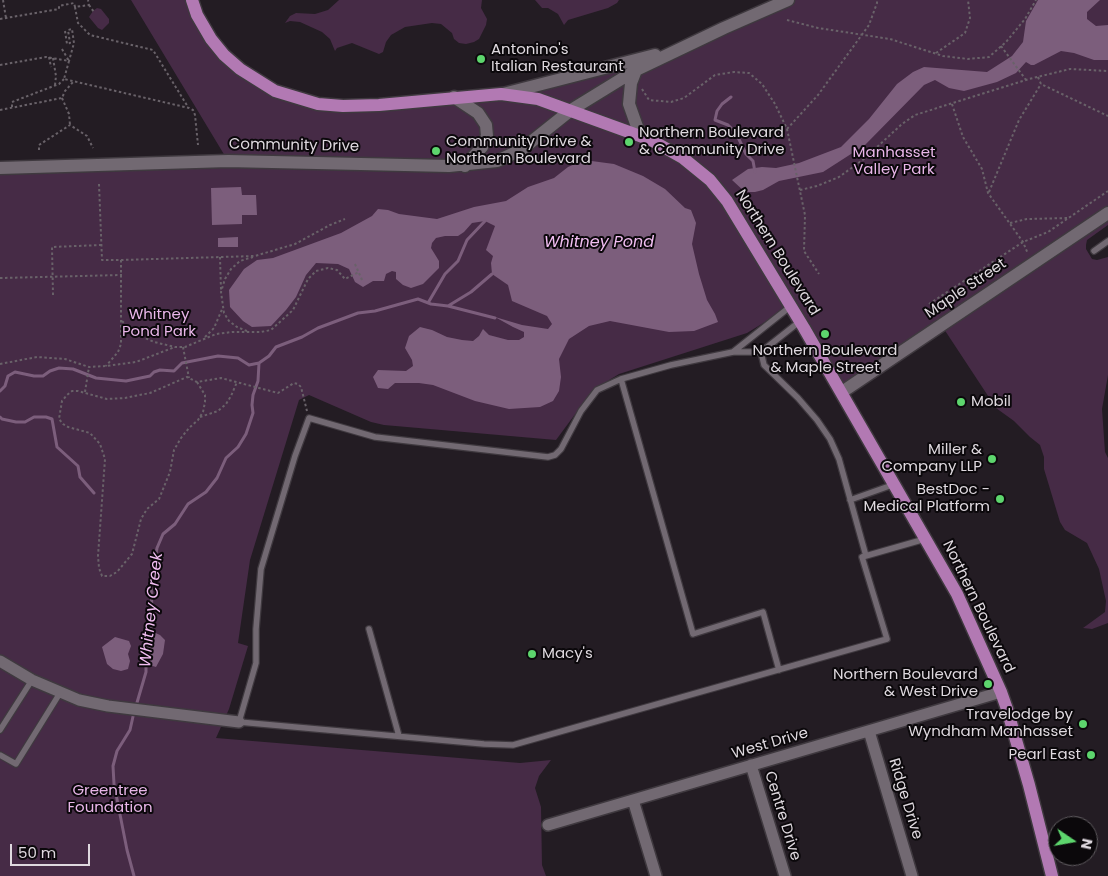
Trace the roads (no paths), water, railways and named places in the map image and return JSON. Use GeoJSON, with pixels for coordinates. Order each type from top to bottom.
{"type":"FeatureCollection","features":[{"type":"Feature","properties":{"kind":"main road","name":"Northern Boulevard"},"geometry":{"type":"LineString","coordinates":[[192,0],[196,15],[210,38],[224,55],[240,69],[275,91],[318,104],[343,106],[379,105],[501,94],[538,99],[640,135],[683,158],[714,185],[727,201],[800,321],[957,594],[1001,692],[1029,785],[1052,876]]}},
{"type":"Feature","properties":{"kind":"main road"},"geometry":{"type":"LineString","coordinates":[[501,94],[682,48],[788,0]]}},
{"type":"Feature","properties":{"kind":"main road","name":"Community Drive"},"geometry":{"type":"LineString","coordinates":[[0,168],[228,162],[465,166],[497,161],[521,150],[571,110],[636,70],[682,48]]}},
{"type":"Feature","properties":{"kind":"main road"},"geometry":{"type":"LineString","coordinates":[[636,70],[631,83],[630,104],[640,135]]}},
{"type":"Feature","properties":{"kind":"main road"},"geometry":{"type":"LineString","coordinates":[[454,97],[478,113],[486,125],[487,136],[482,147],[465,166]]}},
{"type":"Feature","properties":{"kind":"main road","name":"Maple Street"},"geometry":{"type":"LineString","coordinates":[[842,392],[1108,213]]}},
{"type":"Feature","properties":{"kind":"street"},"geometry":{"type":"LineString","coordinates":[[0,660],[32,680],[79,700],[124,708],[238,722]]}},
{"type":"Feature","properties":{"kind":"street","name":"West Drive"},"geometry":{"type":"LineString","coordinates":[[548,825],[1001,692]]}},
{"type":"Feature","properties":{"kind":"street","name":"Ridge Drive"},"geometry":{"type":"LineString","coordinates":[[869,731],[912,876]]}},
{"type":"Feature","properties":{"kind":"street","name":"Centre Drive"},"geometry":{"type":"LineString","coordinates":[[751,765],[785,876]]}},
{"type":"Feature","properties":{"kind":"street"},"geometry":{"type":"LineString","coordinates":[[633,800],[656,876]]}},
{"type":"Feature","properties":{"kind":"lane"},"geometry":{"type":"LineString","coordinates":[[1094,251],[1108,241]]}},
{"type":"Feature","properties":{"kind":"lane"},"geometry":{"type":"LineString","coordinates":[[732,352],[791,306]]}},
{"type":"Feature","properties":{"kind":"lane"},"geometry":{"type":"LineString","coordinates":[[800,321],[761,352],[732,352],[671,365],[621,379],[597,390],[581,411],[561,449],[555,455],[548,458],[375,438],[309,418],[295,456],[261,569],[256,629],[256,663],[238,722],[513,745],[886,639],[862,557],[927,539]]}},
{"type":"Feature","properties":{"kind":"lane"},"geometry":{"type":"LineString","coordinates":[[761,352],[764,365],[798,398],[830,439],[839,460],[866,556]]}},
{"type":"Feature","properties":{"kind":"lane"},"geometry":{"type":"LineString","coordinates":[[621,379],[692,634],[763,612],[779,670]]}},
{"type":"Feature","properties":{"kind":"lane"},"geometry":{"type":"LineString","coordinates":[[850,500],[895,484]]}},
{"type":"Feature","properties":{"kind":"lane"},"geometry":{"type":"LineString","coordinates":[[369,629],[399,736]]}},
{"type":"Feature","properties":{"kind":"lane"},"geometry":{"type":"LineString","coordinates":[[0,730],[32,680]]}},
{"type":"Feature","properties":{"kind":"lane"},"geometry":{"type":"LineString","coordinates":[[0,755],[16,764],[60,693]]}},
{"type":"Feature","properties":{"kind":"water"},"geometry":{"type":"Polygon","coordinates":[[[1038,0],[1100,0],[1087,12],[1087,19],[1096,26],[1108,25],[1108,60],[1094,60],[1061,51],[1034,65],[1026,62],[1016,73],[997,82],[964,91],[949,88],[935,80],[924,85],[865,145],[823,172],[779,181],[763,190],[755,192],[745,192],[732,180],[748,169],[776,168],[799,163],[841,147],[869,119],[897,84],[913,72],[924,67],[987,72],[1012,56],[1023,42],[1026,21],[1038,0]]]}},
{"type":"Feature","properties":{"kind":"water","name":"Whitney Pond"},"geometry":{"type":"Polygon","coordinates":[[[584,160],[614,164],[643,176],[665,189],[685,208],[691,210],[696,223],[692,244],[699,274],[707,300],[718,322],[694,331],[669,332],[610,321],[589,326],[569,339],[559,359],[561,377],[559,391],[553,401],[540,407],[509,409],[475,401],[433,385],[419,383],[395,383],[388,389],[378,388],[373,377],[378,370],[406,371],[413,366],[412,360],[405,348],[409,336],[420,327],[447,337],[462,340],[473,341],[483,329],[489,335],[508,340],[519,340],[524,337],[524,332],[495,317],[522,325],[548,329],[552,324],[547,316],[512,301],[508,285],[492,274],[491,263],[493,256],[486,250],[495,226],[485,221],[472,223],[458,236],[436,238],[431,248],[439,261],[439,268],[423,284],[411,288],[403,285],[396,279],[396,272],[392,271],[386,274],[384,281],[373,281],[363,287],[355,282],[349,269],[338,264],[316,263],[306,275],[296,297],[271,326],[252,327],[243,321],[230,307],[229,290],[244,269],[257,260],[273,258],[341,233],[372,216],[378,209],[437,219],[474,207],[506,201],[528,187],[554,178],[568,167],[584,160]]]}},
{"type":"Feature","properties":{"kind":"water"},"geometry":{"type":"Polygon","coordinates":[[[241,187],[242,195],[256,195],[257,215],[242,215],[242,224],[212,225],[211,188],[241,187]]]}},
{"type":"Feature","properties":{"kind":"water"},"geometry":{"type":"Polygon","coordinates":[[[238,237],[238,247],[218,247],[218,238],[238,237]]]}},
{"type":"Feature","properties":{"kind":"water"},"geometry":{"type":"Polygon","coordinates":[[[151,631],[160,635],[165,640],[163,654],[156,667],[146,664],[140,648],[151,631]]]}},
{"type":"Feature","properties":{"kind":"water"},"geometry":{"type":"Polygon","coordinates":[[[115,637],[129,641],[131,646],[128,654],[130,661],[128,669],[121,671],[113,669],[107,664],[102,647],[115,637]]]}},
{"type":"Feature","properties":{"kind":"waterway"},"geometry":{"type":"LineString","coordinates":[[731,97],[717,111],[715,120],[728,125],[736,133],[746,154],[753,161],[755,172]]}},
{"type":"Feature","properties":{"kind":"waterway"},"geometry":{"type":"LineString","coordinates":[[428,303],[445,274],[458,261],[467,240],[485,221]]}},
{"type":"Feature","properties":{"kind":"waterway"},"geometry":{"type":"LineString","coordinates":[[0,391],[5,386],[8,376],[15,372],[43,376],[59,368],[73,369],[96,378],[126,381],[150,376],[160,370],[174,371],[182,363],[218,356],[238,358],[249,365],[259,363],[269,356],[276,347],[358,313],[375,311],[418,299],[431,304],[448,306],[471,292],[492,274]]}},
{"type":"Feature","properties":{"kind":"waterway"},"geometry":{"type":"LineString","coordinates":[[448,306],[495,318]]}},
{"type":"Feature","properties":{"kind":"waterway","name":"Whitney Creek"},"geometry":{"type":"LineString","coordinates":[[151,636],[151,583],[157,548],[163,534],[175,524],[188,504],[206,492],[217,478],[226,458],[238,447],[246,434],[253,413],[253,395],[258,381],[259,363]]}},
{"type":"Feature","properties":{"kind":"waterway"},"geometry":{"type":"LineString","coordinates":[[0,417],[16,422],[25,422],[34,417],[52,419],[57,447],[78,466],[80,477],[94,493]]}},
{"type":"Feature","properties":{"kind":"waterway","name":"Whitney Creek"},"geometry":{"type":"LineString","coordinates":[[136,706],[146,672],[146,661]]}},
{"type":"Feature","properties":{"kind":"waterway","name":"Whitney Creek"},"geometry":{"type":"LineString","coordinates":[[134,712],[130,730],[117,751],[113,766],[114,784],[134,876]]}},
{"type":"Feature","properties":{"kind":"place","name":"Antonino's Italian Restaurant"},"geometry":{"type":"Point","coordinates":[481,59]}},
{"type":"Feature","properties":{"kind":"place","name":"Northern Boulevard & Community Drive"},"geometry":{"type":"Point","coordinates":[629,142]}},
{"type":"Feature","properties":{"kind":"place","name":"Community Drive & Northern Boulevard"},"geometry":{"type":"Point","coordinates":[436,151]}},
{"type":"Feature","properties":{"kind":"place","name":"Northern Boulevard & Maple Street"},"geometry":{"type":"Point","coordinates":[825,334]}},
{"type":"Feature","properties":{"kind":"place","name":"Mobil"},"geometry":{"type":"Point","coordinates":[961,402]}},
{"type":"Feature","properties":{"kind":"place","name":"Miller & Company LLP"},"geometry":{"type":"Point","coordinates":[992,459]}},
{"type":"Feature","properties":{"kind":"place","name":"BestDoc - Medical Platform"},"geometry":{"type":"Point","coordinates":[1000,499]}},
{"type":"Feature","properties":{"kind":"place","name":"Macy's"},"geometry":{"type":"Point","coordinates":[532,654]}},
{"type":"Feature","properties":{"kind":"place","name":"Northern Boulevard & West Drive"},"geometry":{"type":"Point","coordinates":[988,684]}},
{"type":"Feature","properties":{"kind":"place","name":"Travelodge by Wyndham Manhasset"},"geometry":{"type":"Point","coordinates":[1083,724]}},
{"type":"Feature","properties":{"kind":"place","name":"Pearl East"},"geometry":{"type":"Point","coordinates":[1091,755]}},
{"type":"Feature","properties":{"kind":"park label","name":"Manhasset Valley Park"},"geometry":{"type":"Point","coordinates":[894,162]}},
{"type":"Feature","properties":{"kind":"park label","name":"Whitney Pond Park"},"geometry":{"type":"Point","coordinates":[159,324]}},
{"type":"Feature","properties":{"kind":"park label","name":"Greentree Foundation"},"geometry":{"type":"Point","coordinates":[110,800]}}]}
